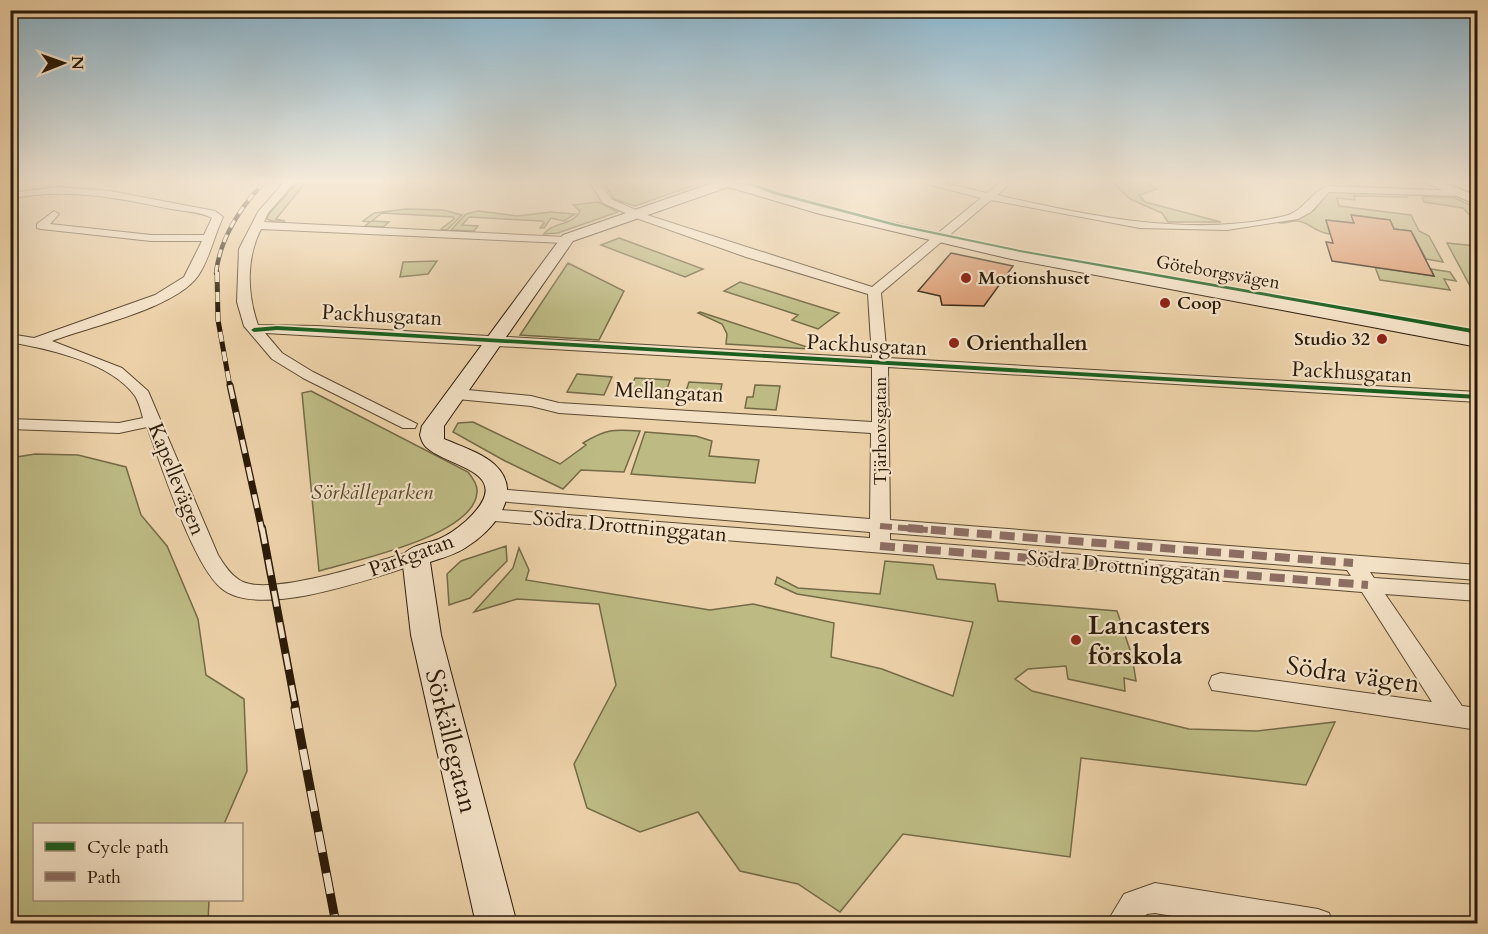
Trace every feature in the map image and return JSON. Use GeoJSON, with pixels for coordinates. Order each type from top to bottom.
{"type":"FeatureCollection","features":[{"type":"Feature","properties":{"kind":"main road"},"geometry":{"type":"LineString","coordinates":[[497,495],[495,480],[486,469],[435,443],[430,435],[434,426],[565,240],[598,226]]}},
{"type":"Feature","properties":{"kind":"main road","name":"Göteborgsvägen"},"geometry":{"type":"LineString","coordinates":[[896,226],[940,237],[1478,341]]}},
{"type":"Feature","properties":{"kind":"main road","name":"Göteborgsvägen"},"geometry":{"type":"LineString","coordinates":[[940,237],[1478,332]]}},
{"type":"Feature","properties":{"kind":"main road","name":"Parkgatan"},"geometry":{"type":"LineString","coordinates":[[416,557],[454,543],[488,515],[497,495]]}},
{"type":"Feature","properties":{"kind":"main road","name":"Sörkällegatan"},"geometry":{"type":"LineString","coordinates":[[416,557],[426,635],[497,924]]}},
{"type":"Feature","properties":{"kind":"street"},"geometry":{"type":"LineString","coordinates":[[41,226],[151,238],[207,238]]}},
{"type":"Feature","properties":{"kind":"street"},"geometry":{"type":"LineString","coordinates":[[37,342],[151,301],[180,286],[188,279],[199,261],[214,226]]}},
{"type":"Feature","properties":{"kind":"street"},"geometry":{"type":"LineString","coordinates":[[255,226],[245,249],[244,302],[254,330],[277,356],[308,375],[409,424]]}},
{"type":"Feature","properties":{"kind":"street"},"geometry":{"type":"LineString","coordinates":[[267,226],[565,240]]}},
{"type":"Feature","properties":{"kind":"street"},"geometry":{"type":"LineString","coordinates":[[670,226],[750,254],[874,292],[953,226]]}},
{"type":"Feature","properties":{"kind":"street"},"geometry":{"type":"LineString","coordinates":[[1188,226],[1233,226]]}},
{"type":"Feature","properties":{"kind":"street","name":"Tjärhovsgatan"},"geometry":{"type":"LineString","coordinates":[[874,292],[880,364],[880,536]]}},
{"type":"Feature","properties":{"kind":"street","name":"Packhusgatan"},"geometry":{"type":"LineString","coordinates":[[254,330],[277,328],[1478,397]]}},
{"type":"Feature","properties":{"kind":"street","name":"Kapellevägen"},"geometry":{"type":"LineString","coordinates":[[10,338],[37,342],[117,371],[142,394],[208,557],[223,579],[244,591],[264,593],[345,578]]}},
{"type":"Feature","properties":{"kind":"street","name":"Mellangatan"},"geometry":{"type":"LineString","coordinates":[[457,394],[531,401],[559,408],[879,428]]}},
{"type":"Feature","properties":{"kind":"street"},"geometry":{"type":"LineString","coordinates":[[10,424],[119,428],[153,421]]}},
{"type":"Feature","properties":{"kind":"street","name":"Södra Drottninggatan"},"geometry":{"type":"LineString","coordinates":[[497,495],[1368,585],[1478,593]]}},
{"type":"Feature","properties":{"kind":"street","name":"Södra Drottninggatan"},"geometry":{"type":"LineString","coordinates":[[488,515],[1353,563],[1478,573]]}},
{"type":"Feature","properties":{"kind":"street","name":"Parkgatan"},"geometry":{"type":"LineString","coordinates":[[345,578],[416,557]]}},
{"type":"Feature","properties":{"kind":"street"},"geometry":{"type":"LineString","coordinates":[[1353,563],[1466,718]]}},
{"type":"Feature","properties":{"kind":"street","name":"Södra vägen"},"geometry":{"type":"LineString","coordinates":[[1221,683],[1466,718]]}},
{"type":"Feature","properties":{"kind":"street"},"geometry":{"type":"LineString","coordinates":[[1121,924],[1128,909],[1138,900],[1155,898],[1317,924]]}},
{"type":"Feature","properties":{"kind":"green space"},"geometry":{"type":"Polygon","coordinates":[[[445,226],[451,226],[447,230],[441,229],[445,226]]]}},
{"type":"Feature","properties":{"kind":"green space"},"geometry":{"type":"Polygon","coordinates":[[[455,226],[478,226],[474,231],[451,230],[455,226]]]}},
{"type":"Feature","properties":{"kind":"green space"},"geometry":{"type":"Polygon","coordinates":[[[579,226],[558,233],[544,234],[552,227],[579,226]]]}},
{"type":"Feature","properties":{"kind":"green space"},"geometry":{"type":"Polygon","coordinates":[[[1309,226],[1328,226],[1330,234],[1309,226]]]}},
{"type":"Feature","properties":{"kind":"green space"},"geometry":{"type":"Polygon","coordinates":[[[1392,226],[1416,226],[1419,231],[1429,236],[1443,262],[1426,259],[1411,231],[1394,229],[1392,226]]]}},
{"type":"Feature","properties":{"kind":"green space"},"geometry":{"type":"Polygon","coordinates":[[[619,238],[703,269],[685,277],[601,245],[619,238]]]}},
{"type":"Feature","properties":{"kind":"green space"},"geometry":{"type":"Polygon","coordinates":[[[1447,243],[1477,246],[1477,299],[1447,243]]]}},
{"type":"Feature","properties":{"kind":"green space"},"geometry":{"type":"Polygon","coordinates":[[[437,261],[428,274],[400,277],[403,262],[437,261]]]}},
{"type":"Feature","properties":{"kind":"green space"},"geometry":{"type":"Polygon","coordinates":[[[568,263],[624,291],[599,340],[520,335],[568,263]]]}},
{"type":"Feature","properties":{"kind":"green space"},"geometry":{"type":"Polygon","coordinates":[[[1375,267],[1434,276],[1431,269],[1450,272],[1456,281],[1444,279],[1450,290],[1380,280],[1375,267]]]}},
{"type":"Feature","properties":{"kind":"green space"},"geometry":{"type":"Polygon","coordinates":[[[740,282],[839,313],[818,329],[792,320],[798,315],[724,291],[740,282]]]}},
{"type":"Feature","properties":{"kind":"green space"},"geometry":{"type":"Polygon","coordinates":[[[698,313],[810,349],[726,344],[727,334],[722,324],[698,313]]]}},
{"type":"Feature","properties":{"kind":"green space"},"geometry":{"type":"Polygon","coordinates":[[[577,374],[612,377],[604,395],[567,392],[577,374]]]}},
{"type":"Feature","properties":{"kind":"green space"},"geometry":{"type":"Polygon","coordinates":[[[635,378],[670,380],[664,399],[627,397],[635,378]]]}},
{"type":"Feature","properties":{"kind":"green space"},"geometry":{"type":"Polygon","coordinates":[[[689,382],[722,384],[718,402],[683,400],[689,382]]]}},
{"type":"Feature","properties":{"kind":"green space"},"geometry":{"type":"Polygon","coordinates":[[[755,385],[780,386],[776,410],[745,408],[747,397],[753,397],[755,385]]]}},
{"type":"Feature","properties":{"kind":"green space","name":"Sörkälleparken"},"geometry":{"type":"Polygon","coordinates":[[[311,391],[468,472],[477,489],[471,508],[456,522],[435,534],[383,553],[319,571],[302,393],[311,391]]]}},
{"type":"Feature","properties":{"kind":"green space"},"geometry":{"type":"Polygon","coordinates":[[[473,422],[560,464],[586,445],[583,443],[598,435],[616,430],[640,431],[624,472],[581,470],[563,489],[505,461],[453,432],[458,423],[473,422]]]}},
{"type":"Feature","properties":{"kind":"green space"},"geometry":{"type":"Polygon","coordinates":[[[645,432],[696,436],[712,441],[709,456],[759,460],[755,483],[631,474],[645,432]]]}},
{"type":"Feature","properties":{"kind":"green space"},"geometry":{"type":"Polygon","coordinates":[[[35,454],[78,455],[126,467],[141,515],[167,546],[198,619],[206,675],[244,699],[247,771],[224,823],[33,823],[33,901],[209,901],[208,923],[11,923],[11,458],[35,454]]]}},
{"type":"Feature","properties":{"kind":"green space"},"geometry":{"type":"Polygon","coordinates":[[[506,546],[507,561],[470,598],[449,605],[447,574],[461,561],[506,546]]]}},
{"type":"Feature","properties":{"kind":"green space"},"geometry":{"type":"Polygon","coordinates":[[[519,548],[529,570],[526,580],[710,610],[753,604],[834,623],[831,657],[882,669],[953,696],[973,622],[797,594],[775,584],[777,577],[798,588],[880,594],[885,561],[933,565],[937,579],[995,584],[998,601],[1117,611],[1132,656],[1136,681],[1124,678],[1125,691],[1068,679],[1066,666],[1028,669],[1015,679],[1032,691],[1189,729],[1257,731],[1335,722],[1306,785],[1081,758],[1070,857],[903,834],[840,912],[798,884],[740,871],[698,812],[640,832],[587,808],[574,764],[616,685],[599,604],[517,599],[474,612],[513,568],[519,548]]]}},
{"type":"Feature","properties":{"kind":"building"},"geometry":{"type":"Polygon","coordinates":[[[1328,226],[1392,226],[1394,229],[1411,231],[1434,276],[1332,261],[1326,242],[1333,243],[1328,226]]]}},
{"type":"Feature","properties":{"kind":"building","name":"Motionshuset"},"geometry":{"type":"Polygon","coordinates":[[[951,253],[1013,266],[984,306],[942,305],[940,296],[918,291],[951,253]]]}},
{"type":"Feature","properties":{"kind":"railway"},"geometry":{"type":"LineString","coordinates":[[216,273],[218,260],[231,226]]}},
{"type":"Feature","properties":{"kind":"railway"},"geometry":{"type":"LineString","coordinates":[[217,272],[218,320],[230,387]]}},
{"type":"Feature","properties":{"kind":"railway"},"geometry":{"type":"LineString","coordinates":[[230,385],[262,530]]}},
{"type":"Feature","properties":{"kind":"railway"},"geometry":{"type":"LineString","coordinates":[[262,528],[296,709]]}},
{"type":"Feature","properties":{"kind":"railway"},"geometry":{"type":"LineString","coordinates":[[295,708],[336,924]]}},
{"type":"Feature","properties":{"kind":"marked path"},"geometry":{"type":"LineString","coordinates":[[880,526],[1353,563]]}},
{"type":"Feature","properties":{"kind":"marked path"},"geometry":{"type":"LineString","coordinates":[[880,546],[1368,585]]}},
{"type":"Feature","properties":{"kind":"cycle path"},"geometry":{"type":"LineString","coordinates":[[900,226],[1020,251],[1478,332]]}},
{"type":"Feature","properties":{"kind":"cycle path"},"geometry":{"type":"LineString","coordinates":[[254,330],[277,328],[317,330],[1478,397]]}},
{"type":"Feature","properties":{"kind":"place","name":"Motionshuset"},"geometry":{"type":"Point","coordinates":[966,278]}},
{"type":"Feature","properties":{"kind":"place","name":"Coop"},"geometry":{"type":"Point","coordinates":[1165,303]}},
{"type":"Feature","properties":{"kind":"place","name":"Studio 32"},"geometry":{"type":"Point","coordinates":[1382,339]}},
{"type":"Feature","properties":{"kind":"place","name":"Orienthallen"},"geometry":{"type":"Point","coordinates":[954,343]}},
{"type":"Feature","properties":{"kind":"place","name":"Lancasters förskola"},"geometry":{"type":"Point","coordinates":[1076,640]}}]}
